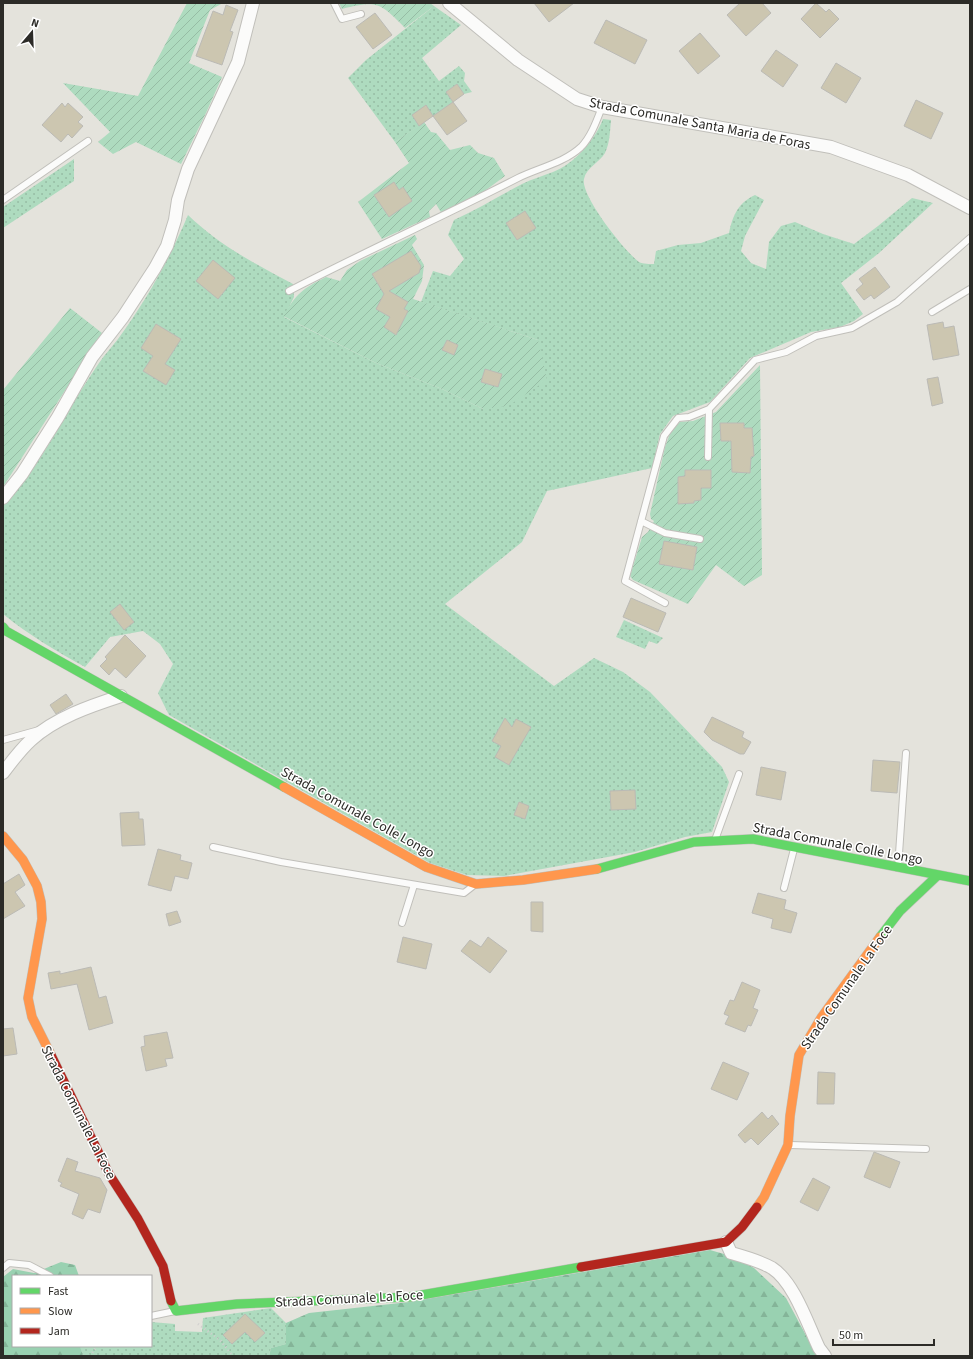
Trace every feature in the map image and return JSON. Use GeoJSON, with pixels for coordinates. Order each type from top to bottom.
{"type":"FeatureCollection","features":[{"type":"Feature","properties":{"kind":"street"},"geometry":{"type":"LineString","coordinates":[[3,498],[22,474],[58,417],[92,357],[123,317],[155,268],[167,246],[175,220],[178,200],[188,169],[238,62],[253,3]]}},
{"type":"Feature","properties":{"kind":"street","name":"Strada Comunale Santa Maria de Foras"},"geometry":{"type":"LineString","coordinates":[[449,3],[518,60],[577,99],[602,107],[831,147],[908,175],[970,208]]}},
{"type":"Feature","properties":{"kind":"street","name":"Strada Comunale Colle Longo"},"geometry":{"type":"LineString","coordinates":[[3,627],[6,631],[426,868],[476,884],[523,880],[596,869],[694,842],[753,839],[937,876],[970,881]]}},
{"type":"Feature","properties":{"kind":"street"},"geometry":{"type":"LineString","coordinates":[[3,773],[19,751],[44,730],[58,721],[121,696]]}},
{"type":"Feature","properties":{"kind":"street","name":"Strada Comunale La Foce"},"geometry":{"type":"LineString","coordinates":[[3,836],[23,860],[37,886],[41,902],[42,919],[28,998],[32,1017],[109,1174],[138,1219],[163,1266],[171,1301],[176,1311],[237,1304],[410,1297],[726,1242],[742,1227],[764,1196],[788,1145],[790,1116],[799,1055],[821,1018],[861,961],[900,911],[937,876]]}},
{"type":"Feature","properties":{"kind":"street"},"geometry":{"type":"LineString","coordinates":[[726,1242],[731,1253],[761,1262],[774,1269],[787,1282],[819,1348],[825,1356]]}},
{"type":"Feature","properties":{"kind":"lane"},"geometry":{"type":"LineString","coordinates":[[334,3],[342,19],[361,14]]}},
{"type":"Feature","properties":{"kind":"lane"},"geometry":{"type":"LineString","coordinates":[[289,291],[371,249],[439,219],[568,155],[581,147],[593,127],[602,107]]}},
{"type":"Feature","properties":{"kind":"lane"},"geometry":{"type":"LineString","coordinates":[[3,200],[88,141]]}},
{"type":"Feature","properties":{"kind":"lane"},"geometry":{"type":"LineString","coordinates":[[665,602],[625,581],[664,436],[678,418],[689,417],[709,409],[756,360],[786,352],[816,336],[852,328],[896,302],[970,238]]}},
{"type":"Feature","properties":{"kind":"lane"},"geometry":{"type":"LineString","coordinates":[[932,312],[970,289]]}},
{"type":"Feature","properties":{"kind":"lane"},"geometry":{"type":"LineString","coordinates":[[708,457],[709,409]]}},
{"type":"Feature","properties":{"kind":"lane"},"geometry":{"type":"LineString","coordinates":[[641,521],[664,533],[700,539]]}},
{"type":"Feature","properties":{"kind":"lane"},"geometry":{"type":"LineString","coordinates":[[3,740],[38,730],[44,730]]}},
{"type":"Feature","properties":{"kind":"lane"},"geometry":{"type":"LineString","coordinates":[[898,868],[906,753]]}},
{"type":"Feature","properties":{"kind":"lane"},"geometry":{"type":"LineString","coordinates":[[714,841],[739,774]]}},
{"type":"Feature","properties":{"kind":"lane"},"geometry":{"type":"LineString","coordinates":[[213,847],[281,862],[464,893],[476,884]]}},
{"type":"Feature","properties":{"kind":"lane"},"geometry":{"type":"LineString","coordinates":[[784,888],[794,847]]}},
{"type":"Feature","properties":{"kind":"lane"},"geometry":{"type":"LineString","coordinates":[[402,923],[414,885]]}},
{"type":"Feature","properties":{"kind":"lane"},"geometry":{"type":"LineString","coordinates":[[788,1145],[926,1149]]}},
{"type":"Feature","properties":{"kind":"lane"},"geometry":{"type":"LineString","coordinates":[[3,1268],[6,1261],[29,1264],[48,1275]]}},
{"type":"Feature","properties":{"kind":"lane"},"geometry":{"type":"LineString","coordinates":[[152,1316],[176,1311]]}},
{"type":"Feature","properties":{"kind":"path"},"geometry":{"type":"LineString","coordinates":[[208,1330],[220,1340],[233,1356]]}},
{"type":"Feature","properties":{"kind":"path"},"geometry":{"type":"LineString","coordinates":[[90,1356],[96,1347]]}},
{"type":"Feature","properties":{"kind":"green space"},"geometry":{"type":"Polygon","coordinates":[[[187,3],[223,3],[210,10],[189,63],[222,77],[206,113],[181,164],[136,142],[113,154],[98,142],[110,132],[63,83],[138,96],[187,3]]]}},
{"type":"Feature","properties":{"kind":"green space"},"geometry":{"type":"Polygon","coordinates":[[[339,3],[430,3],[434,6],[405,28],[390,13],[378,6],[371,4],[342,9],[339,3]]]}},
{"type":"Feature","properties":{"kind":"green space"},"geometry":{"type":"Polygon","coordinates":[[[434,6],[461,25],[422,58],[439,81],[459,66],[465,73],[464,81],[472,92],[464,94],[457,84],[446,92],[453,102],[433,116],[426,106],[419,126],[395,142],[348,78],[366,60],[434,6]]]}},
{"type":"Feature","properties":{"kind":"green space"},"geometry":{"type":"Polygon","coordinates":[[[603,119],[611,120],[608,145],[603,156],[585,175],[585,187],[596,210],[614,236],[632,256],[642,263],[654,264],[656,251],[678,245],[701,243],[729,233],[737,210],[744,202],[755,195],[764,200],[745,236],[741,251],[751,263],[766,269],[769,242],[781,226],[795,222],[823,234],[854,244],[912,198],[933,203],[879,253],[841,283],[863,314],[854,321],[840,327],[811,332],[750,358],[710,402],[673,416],[660,434],[652,468],[547,491],[522,542],[445,604],[554,686],[594,658],[623,672],[650,692],[722,767],[729,782],[712,832],[685,837],[635,852],[504,876],[467,875],[430,863],[169,715],[158,693],[173,664],[160,644],[143,631],[110,637],[85,667],[43,642],[3,614],[3,506],[30,473],[87,381],[138,310],[165,263],[188,215],[225,245],[293,284],[294,297],[284,317],[376,363],[442,389],[483,409],[538,340],[421,302],[433,271],[450,276],[464,259],[448,235],[454,220],[522,184],[553,172],[569,163],[589,143],[603,119]]]}},
{"type":"Feature","properties":{"kind":"green space"},"geometry":{"type":"Polygon","coordinates":[[[424,122],[431,132],[436,133],[450,150],[470,145],[478,153],[494,158],[505,176],[482,193],[442,214],[436,204],[429,211],[430,217],[382,239],[358,202],[409,163],[395,142],[424,122]]]}},
{"type":"Feature","properties":{"kind":"green space"},"geometry":{"type":"Polygon","coordinates":[[[74,159],[74,181],[3,228],[3,207],[74,159]]]}},
{"type":"Feature","properties":{"kind":"green space"},"geometry":{"type":"Polygon","coordinates":[[[415,235],[417,239],[412,245],[424,265],[422,281],[413,299],[538,340],[547,380],[508,406],[483,409],[442,389],[376,363],[283,316],[296,297],[311,285],[326,277],[340,281],[347,270],[360,261],[415,235]]]}},
{"type":"Feature","properties":{"kind":"green space"},"geometry":{"type":"Polygon","coordinates":[[[70,308],[102,333],[3,487],[3,390],[70,308]]]}},
{"type":"Feature","properties":{"kind":"green space"},"geometry":{"type":"Polygon","coordinates":[[[760,365],[762,575],[744,586],[716,565],[688,604],[633,580],[630,576],[642,537],[648,532],[654,521],[651,519],[650,514],[665,447],[671,431],[680,422],[693,421],[716,412],[760,365]]]}},
{"type":"Feature","properties":{"kind":"green space"},"geometry":{"type":"Polygon","coordinates":[[[624,620],[663,638],[657,644],[649,641],[645,649],[616,637],[624,620]]]}},
{"type":"Feature","properties":{"kind":"green space"},"geometry":{"type":"Polygon","coordinates":[[[710,1250],[731,1256],[754,1268],[786,1298],[817,1356],[269,1356],[271,1348],[286,1344],[286,1323],[309,1313],[409,1302],[710,1250]]]}},
{"type":"Feature","properties":{"kind":"green space"},"geometry":{"type":"Polygon","coordinates":[[[61,1262],[75,1265],[79,1275],[12,1275],[12,1347],[80,1347],[83,1356],[3,1356],[3,1277],[13,1269],[34,1273],[61,1262]]]}},
{"type":"Feature","properties":{"kind":"green space"},"geometry":{"type":"Polygon","coordinates":[[[271,1308],[286,1323],[286,1344],[271,1348],[269,1356],[83,1356],[80,1347],[152,1347],[152,1322],[175,1324],[175,1331],[202,1332],[203,1318],[271,1308]]]}},
{"type":"Feature","properties":{"kind":"building"},"geometry":{"type":"Polygon","coordinates":[[[534,3],[574,3],[549,22],[534,3]]]}},
{"type":"Feature","properties":{"kind":"building"},"geometry":{"type":"Polygon","coordinates":[[[740,3],[762,3],[771,13],[746,36],[727,15],[740,3]]]}},
{"type":"Feature","properties":{"kind":"building"},"geometry":{"type":"Polygon","coordinates":[[[816,3],[826,12],[829,9],[839,19],[820,38],[801,19],[816,3]]]}},
{"type":"Feature","properties":{"kind":"building"},"geometry":{"type":"Polygon","coordinates":[[[226,5],[238,10],[230,31],[233,32],[222,65],[196,56],[213,11],[223,15],[226,5]]]}},
{"type":"Feature","properties":{"kind":"building"},"geometry":{"type":"Polygon","coordinates":[[[375,13],[392,35],[373,49],[356,27],[375,13]]]}},
{"type":"Feature","properties":{"kind":"building"},"geometry":{"type":"Polygon","coordinates":[[[606,20],[647,40],[635,64],[594,43],[606,20]]]}},
{"type":"Feature","properties":{"kind":"building"},"geometry":{"type":"Polygon","coordinates":[[[700,33],[720,56],[698,74],[679,51],[700,33]]]}},
{"type":"Feature","properties":{"kind":"building"},"geometry":{"type":"Polygon","coordinates":[[[776,50],[798,65],[783,87],[761,71],[776,50]]]}},
{"type":"Feature","properties":{"kind":"building"},"geometry":{"type":"Polygon","coordinates":[[[836,63],[861,78],[846,103],[821,88],[836,63]]]}},
{"type":"Feature","properties":{"kind":"building"},"geometry":{"type":"Polygon","coordinates":[[[457,84],[464,94],[453,102],[446,92],[457,84]]]}},
{"type":"Feature","properties":{"kind":"building"},"geometry":{"type":"Polygon","coordinates":[[[916,100],[943,113],[931,139],[904,126],[916,100]]]}},
{"type":"Feature","properties":{"kind":"building"},"geometry":{"type":"Polygon","coordinates":[[[453,102],[467,121],[447,135],[433,116],[453,102]]]}},
{"type":"Feature","properties":{"kind":"building"},"geometry":{"type":"Polygon","coordinates":[[[62,103],[65,107],[68,103],[83,117],[78,122],[83,126],[72,138],[68,134],[61,142],[42,125],[62,103]]]}},
{"type":"Feature","properties":{"kind":"building"},"geometry":{"type":"Polygon","coordinates":[[[426,105],[433,116],[419,126],[412,115],[426,105]]]}},
{"type":"Feature","properties":{"kind":"building"},"geometry":{"type":"Polygon","coordinates":[[[394,182],[399,190],[403,187],[412,201],[389,217],[374,195],[394,182]]]}},
{"type":"Feature","properties":{"kind":"building"},"geometry":{"type":"Polygon","coordinates":[[[525,211],[536,228],[517,240],[506,223],[525,211]]]}},
{"type":"Feature","properties":{"kind":"building"},"geometry":{"type":"Polygon","coordinates":[[[411,251],[421,266],[419,273],[389,291],[408,302],[404,309],[408,311],[396,335],[384,327],[390,317],[376,309],[384,294],[372,274],[411,251]]]}},
{"type":"Feature","properties":{"kind":"building"},"geometry":{"type":"Polygon","coordinates":[[[213,260],[235,278],[218,299],[196,281],[213,260]]]}},
{"type":"Feature","properties":{"kind":"building"},"geometry":{"type":"Polygon","coordinates":[[[875,267],[890,287],[874,299],[871,295],[864,300],[856,290],[863,284],[859,279],[875,267]]]}},
{"type":"Feature","properties":{"kind":"building"},"geometry":{"type":"Polygon","coordinates":[[[943,322],[944,328],[954,326],[959,355],[933,360],[927,325],[943,322]]]}},
{"type":"Feature","properties":{"kind":"building"},"geometry":{"type":"Polygon","coordinates":[[[156,324],[181,339],[165,364],[175,370],[166,385],[143,371],[153,356],[141,348],[156,324]]]}},
{"type":"Feature","properties":{"kind":"building"},"geometry":{"type":"Polygon","coordinates":[[[447,340],[458,345],[454,355],[442,350],[447,340]]]}},
{"type":"Feature","properties":{"kind":"building"},"geometry":{"type":"Polygon","coordinates":[[[485,369],[502,374],[498,387],[481,382],[485,369]]]}},
{"type":"Feature","properties":{"kind":"building"},"geometry":{"type":"Polygon","coordinates":[[[938,377],[943,403],[932,406],[927,379],[938,377]]]}},
{"type":"Feature","properties":{"kind":"building"},"geometry":{"type":"Polygon","coordinates":[[[720,423],[744,423],[744,428],[752,428],[754,456],[751,457],[750,473],[732,472],[731,441],[721,441],[720,423]]]}},
{"type":"Feature","properties":{"kind":"building"},"geometry":{"type":"Polygon","coordinates":[[[685,470],[711,470],[711,488],[701,488],[701,500],[694,501],[694,503],[678,504],[678,477],[685,476],[685,470]]]}},
{"type":"Feature","properties":{"kind":"building"},"geometry":{"type":"Polygon","coordinates":[[[664,541],[697,547],[693,570],[659,564],[664,541]]]}},
{"type":"Feature","properties":{"kind":"building"},"geometry":{"type":"Polygon","coordinates":[[[631,598],[666,613],[658,632],[623,617],[631,598]]]}},
{"type":"Feature","properties":{"kind":"building"},"geometry":{"type":"Polygon","coordinates":[[[120,604],[134,622],[124,630],[110,612],[120,604]]]}},
{"type":"Feature","properties":{"kind":"building"},"geometry":{"type":"Polygon","coordinates":[[[125,635],[146,656],[126,678],[115,668],[109,675],[100,666],[107,659],[105,657],[125,635]]]}},
{"type":"Feature","properties":{"kind":"building"},"geometry":{"type":"Polygon","coordinates":[[[66,694],[73,704],[56,714],[50,705],[66,694]]]}},
{"type":"Feature","properties":{"kind":"building"},"geometry":{"type":"Polygon","coordinates":[[[712,717],[744,732],[742,737],[751,742],[744,754],[740,754],[712,740],[704,732],[712,717]]]}},
{"type":"Feature","properties":{"kind":"building"},"geometry":{"type":"Polygon","coordinates":[[[505,718],[512,727],[516,719],[531,727],[509,765],[495,757],[501,746],[492,741],[505,718]]]}},
{"type":"Feature","properties":{"kind":"building"},"geometry":{"type":"Polygon","coordinates":[[[873,760],[900,762],[897,793],[871,791],[873,760]]]}},
{"type":"Feature","properties":{"kind":"building"},"geometry":{"type":"Polygon","coordinates":[[[761,767],[786,772],[781,800],[756,795],[761,767]]]}},
{"type":"Feature","properties":{"kind":"building"},"geometry":{"type":"Polygon","coordinates":[[[635,790],[636,809],[611,810],[610,791],[635,790]]]}},
{"type":"Feature","properties":{"kind":"building"},"geometry":{"type":"Polygon","coordinates":[[[519,802],[529,806],[525,819],[514,815],[519,802]]]}},
{"type":"Feature","properties":{"kind":"building"},"geometry":{"type":"Polygon","coordinates":[[[139,812],[139,819],[143,819],[145,845],[122,846],[120,813],[139,812]]]}},
{"type":"Feature","properties":{"kind":"building"},"geometry":{"type":"Polygon","coordinates":[[[158,849],[181,855],[180,860],[192,863],[188,879],[175,876],[171,891],[148,885],[158,849]]]}},
{"type":"Feature","properties":{"kind":"building"},"geometry":{"type":"Polygon","coordinates":[[[19,874],[25,885],[15,892],[25,906],[3,919],[3,884],[19,874]]]}},
{"type":"Feature","properties":{"kind":"building"},"geometry":{"type":"Polygon","coordinates":[[[758,893],[786,900],[784,909],[797,913],[791,933],[771,928],[773,919],[752,913],[758,893]]]}},
{"type":"Feature","properties":{"kind":"building"},"geometry":{"type":"Polygon","coordinates":[[[531,902],[543,902],[543,932],[531,931],[531,902]]]}},
{"type":"Feature","properties":{"kind":"building"},"geometry":{"type":"Polygon","coordinates":[[[177,911],[181,922],[169,926],[166,914],[177,911]]]}},
{"type":"Feature","properties":{"kind":"building"},"geometry":{"type":"Polygon","coordinates":[[[403,937],[432,944],[426,969],[397,962],[403,937]]]}},
{"type":"Feature","properties":{"kind":"building"},"geometry":{"type":"Polygon","coordinates":[[[488,937],[507,951],[490,973],[461,951],[470,940],[481,947],[488,937]]]}},
{"type":"Feature","properties":{"kind":"building"},"geometry":{"type":"Polygon","coordinates":[[[91,967],[99,998],[106,996],[113,1023],[89,1030],[77,984],[51,989],[48,973],[60,971],[60,974],[91,967]]]}},
{"type":"Feature","properties":{"kind":"building"},"geometry":{"type":"Polygon","coordinates":[[[742,982],[760,990],[753,1008],[758,1010],[751,1026],[748,1025],[745,1032],[725,1024],[729,1016],[724,1014],[730,1000],[734,1001],[742,982]]]}},
{"type":"Feature","properties":{"kind":"building"},"geometry":{"type":"Polygon","coordinates":[[[13,1028],[17,1054],[3,1056],[3,1029],[13,1028]]]}},
{"type":"Feature","properties":{"kind":"building"},"geometry":{"type":"Polygon","coordinates":[[[167,1032],[173,1058],[165,1059],[167,1066],[146,1071],[141,1047],[145,1046],[144,1036],[167,1032]]]}},
{"type":"Feature","properties":{"kind":"building"},"geometry":{"type":"Polygon","coordinates":[[[723,1062],[749,1073],[737,1100],[711,1089],[723,1062]]]}},
{"type":"Feature","properties":{"kind":"building"},"geometry":{"type":"Polygon","coordinates":[[[818,1072],[835,1073],[834,1104],[817,1104],[818,1072]]]}},
{"type":"Feature","properties":{"kind":"building"},"geometry":{"type":"Polygon","coordinates":[[[762,1112],[768,1119],[772,1115],[779,1124],[758,1145],[751,1138],[745,1143],[738,1135],[762,1112]]]}},
{"type":"Feature","properties":{"kind":"building"},"geometry":{"type":"Polygon","coordinates":[[[874,1152],[900,1162],[890,1188],[864,1177],[874,1152]]]}},
{"type":"Feature","properties":{"kind":"building"},"geometry":{"type":"Polygon","coordinates":[[[67,1158],[78,1162],[75,1171],[100,1178],[107,1190],[100,1213],[88,1209],[83,1219],[72,1214],[79,1194],[60,1186],[62,1183],[58,1181],[67,1158]]]}},
{"type":"Feature","properties":{"kind":"building"},"geometry":{"type":"Polygon","coordinates":[[[813,1178],[830,1187],[818,1211],[800,1202],[813,1178]]]}},
{"type":"Feature","properties":{"kind":"building"},"geometry":{"type":"Polygon","coordinates":[[[245,1314],[265,1333],[255,1342],[245,1332],[232,1344],[223,1335],[245,1314]]]}},
{"type":"Feature","properties":{"kind":"traffic: fast"},"geometry":{"type":"LineString","coordinates":[[3,627],[6,631],[284,787]]}},
{"type":"Feature","properties":{"kind":"traffic: fast"},"geometry":{"type":"LineString","coordinates":[[597,869],[694,842],[753,839],[970,881]]}},
{"type":"Feature","properties":{"kind":"traffic: fast"},"geometry":{"type":"LineString","coordinates":[[880,937],[900,911],[937,876]]}},
{"type":"Feature","properties":{"kind":"traffic: fast"},"geometry":{"type":"LineString","coordinates":[[171,1301],[176,1311],[237,1304],[410,1297],[581,1267]]}},
{"type":"Feature","properties":{"kind":"traffic: slow"},"geometry":{"type":"LineString","coordinates":[[284,787],[426,867],[476,884],[523,880],[597,869]]}},
{"type":"Feature","properties":{"kind":"traffic: slow"},"geometry":{"type":"LineString","coordinates":[[3,836],[23,860],[37,886],[41,902],[42,919],[28,998],[32,1017],[51,1055]]}},
{"type":"Feature","properties":{"kind":"traffic: slow"},"geometry":{"type":"LineString","coordinates":[[757,1207],[764,1197],[788,1145],[790,1116],[799,1055],[821,1018],[880,937]]}},
{"type":"Feature","properties":{"kind":"traffic: jam"},"geometry":{"type":"LineString","coordinates":[[51,1055],[109,1174],[138,1219],[163,1266],[171,1301]]}},
{"type":"Feature","properties":{"kind":"traffic: jam"},"geometry":{"type":"LineString","coordinates":[[581,1267],[726,1242],[742,1227],[757,1207]]}}]}
